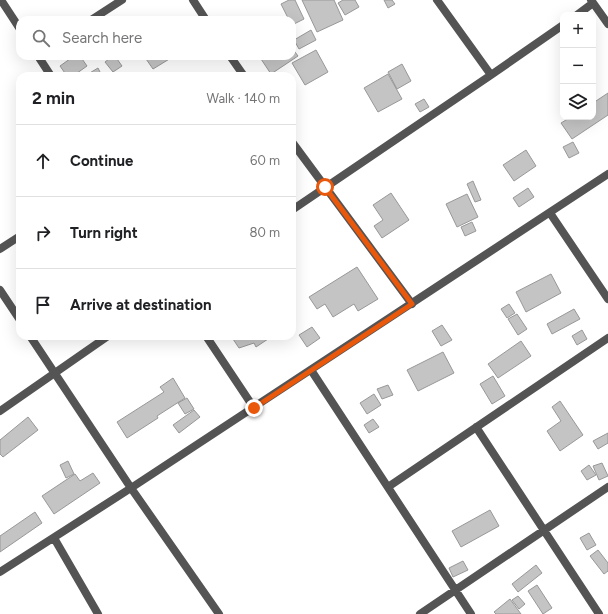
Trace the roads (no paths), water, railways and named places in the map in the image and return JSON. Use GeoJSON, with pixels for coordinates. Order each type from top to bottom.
{"type":"FeatureCollection","features":[{"type":"Feature","properties":{"kind":"street"},"geometry":{"type":"LineString","coordinates":[[1,0],[16,23]]}},
{"type":"Feature","properties":{"kind":"street"},"geometry":{"type":"LineString","coordinates":[[97,16],[122,0]]}},
{"type":"Feature","properties":{"kind":"street"},"geometry":{"type":"LineString","coordinates":[[193,0],[203,16]]}},
{"type":"Feature","properties":{"kind":"street"},"geometry":{"type":"LineString","coordinates":[[437,0],[491,75]]}},
{"type":"Feature","properties":{"kind":"street"},"geometry":{"type":"LineString","coordinates":[[580,12],[592,2],[608,24]]}},
{"type":"Feature","properties":{"kind":"street"},"geometry":{"type":"LineString","coordinates":[[296,207],[491,75],[560,26]]}},
{"type":"Feature","properties":{"kind":"street"},"geometry":{"type":"LineString","coordinates":[[41,60],[48,72]]}},
{"type":"Feature","properties":{"kind":"street"},"geometry":{"type":"LineString","coordinates":[[233,60],[241,72]]}},
{"type":"Feature","properties":{"kind":"street"},"geometry":{"type":"LineString","coordinates":[[296,147],[412,304]]}},
{"type":"Feature","properties":{"kind":"street"},"geometry":{"type":"LineString","coordinates":[[0,572],[132,488],[608,174]]}},
{"type":"Feature","properties":{"kind":"street"},"geometry":{"type":"LineString","coordinates":[[550,213],[608,299]]}},
{"type":"Feature","properties":{"kind":"street"},"geometry":{"type":"LineString","coordinates":[[0,250],[16,239]]}},
{"type":"Feature","properties":{"kind":"street"},"geometry":{"type":"LineString","coordinates":[[0,290],[16,314]]}},
{"type":"Feature","properties":{"kind":"street"},"geometry":{"type":"LineString","coordinates":[[388,487],[608,338]]}},
{"type":"Feature","properties":{"kind":"street"},"geometry":{"type":"LineString","coordinates":[[33,340],[219,614]]}},
{"type":"Feature","properties":{"kind":"street"},"geometry":{"type":"LineString","coordinates":[[0,411],[102,340]]}},
{"type":"Feature","properties":{"kind":"street"},"geometry":{"type":"LineString","coordinates":[[209,340],[254,408]]}},
{"type":"Feature","properties":{"kind":"street"},"geometry":{"type":"LineString","coordinates":[[311,370],[471,614]]}},
{"type":"Feature","properties":{"kind":"street"},"geometry":{"type":"LineString","coordinates":[[476,427],[599,614]]}},
{"type":"Feature","properties":{"kind":"street"},"geometry":{"type":"LineString","coordinates":[[420,614],[608,488]]}},
{"type":"Feature","properties":{"kind":"street"},"geometry":{"type":"LineString","coordinates":[[54,538],[98,614]]}}]}
